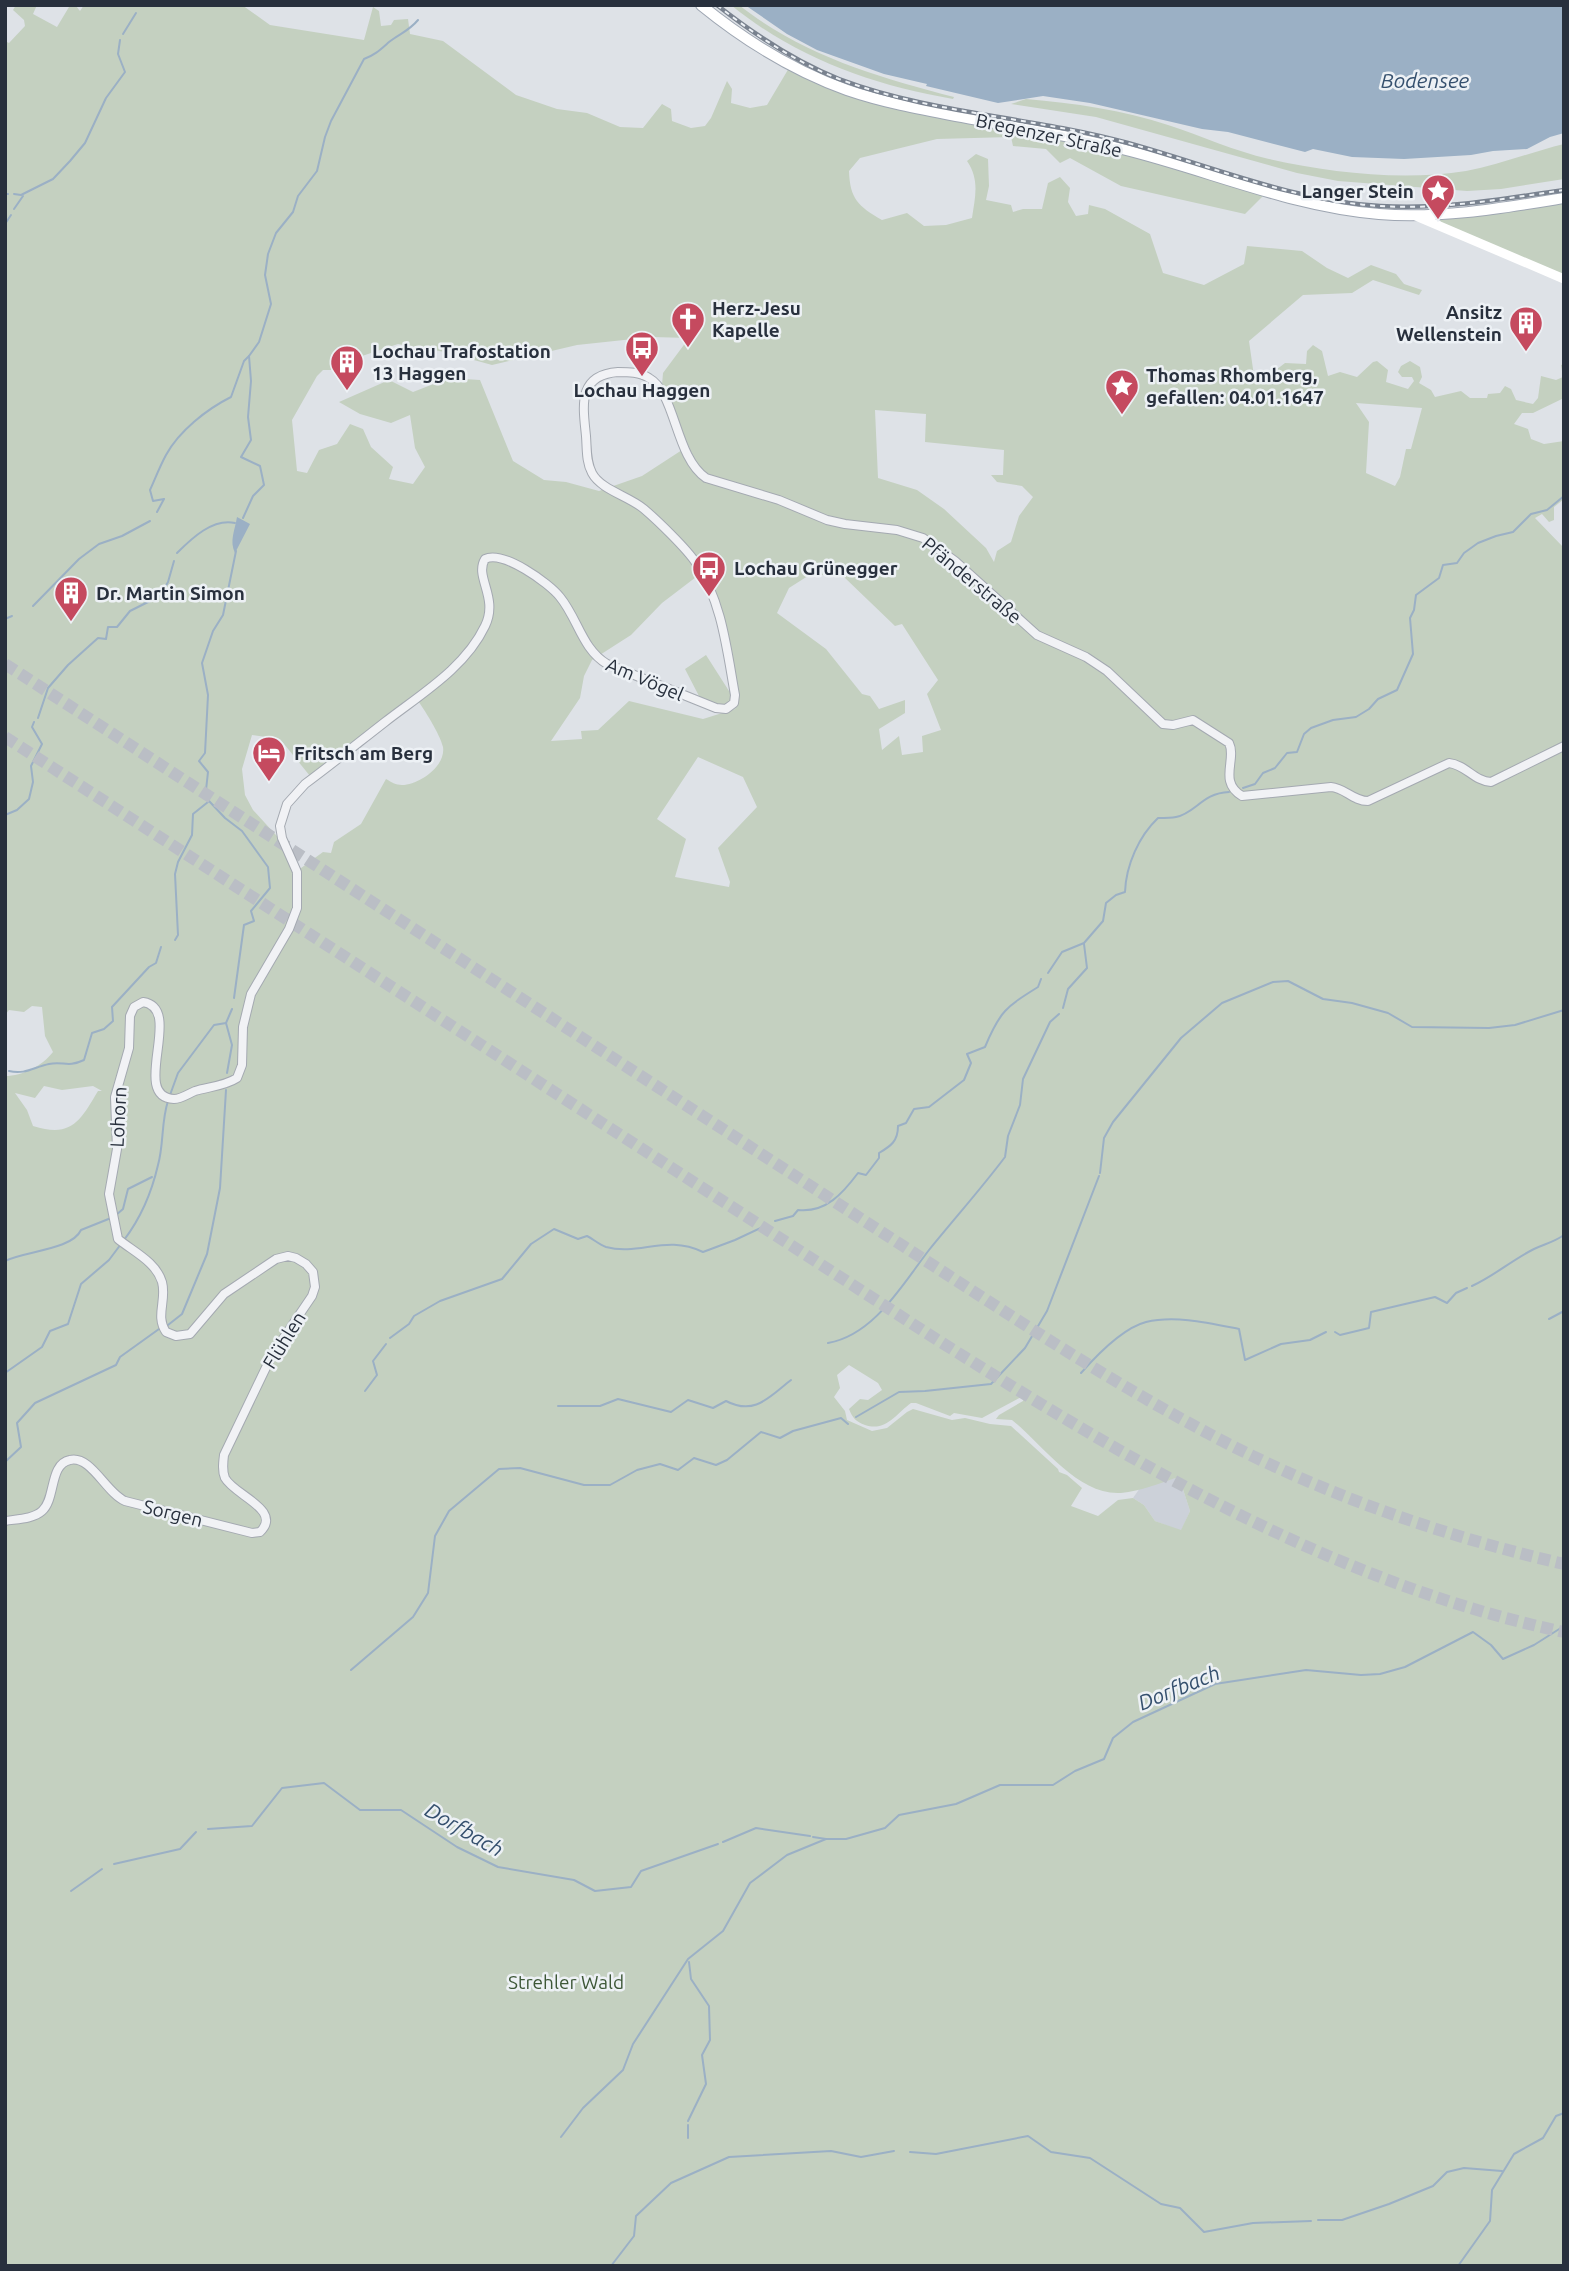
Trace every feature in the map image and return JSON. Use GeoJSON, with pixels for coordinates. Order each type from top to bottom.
{"type":"FeatureCollection","features":[{"type":"Feature","properties":{"kind":"main road","name":"Bregenzer Straße"},"geometry":{"type":"LineString","coordinates":[[701,5],[755,43],[797,68],[868,97],[1122,149],[1321,206],[1416,216],[1458,214],[1564,198]]}},
{"type":"Feature","properties":{"kind":"main road"},"geometry":{"type":"LineString","coordinates":[[1416,216],[1564,279]]}},
{"type":"Feature","properties":{"kind":"street","name":"Pfänderstraße"},"geometry":{"type":"LineString","coordinates":[[734,703],[735,695],[720,617],[696,563],[641,507],[598,480],[591,471],[587,458],[584,399],[589,384],[602,375],[632,372],[652,380],[661,391],[681,442],[696,470],[713,482],[779,500],[827,520],[905,531],[932,544],[955,561],[1037,635],[1097,663],[1163,724],[1194,720],[1229,743],[1232,748],[1229,775],[1235,792],[1242,796],[1331,787],[1341,789],[1358,800],[1368,801],[1449,763],[1461,766],[1480,781],[1490,782],[1564,746]]}},
{"type":"Feature","properties":{"kind":"street","name":"Am Vögel"},"geometry":{"type":"LineString","coordinates":[[297,872],[280,830],[287,804],[305,785],[419,696],[469,653],[489,615],[489,598],[481,570],[486,558],[512,562],[560,597],[594,654],[607,664],[716,708],[726,709],[734,703]]}},
{"type":"Feature","properties":{"kind":"street","name":"Lohorn"},"geometry":{"type":"LineString","coordinates":[[296,1258],[282,1257],[263,1266],[216,1302],[190,1334],[176,1336],[166,1332],[161,1325],[163,1287],[159,1275],[148,1261],[122,1243],[109,1194],[117,1149],[115,1097],[129,1048],[130,1016],[134,1007],[143,1002],[153,1006],[159,1018],[155,1076],[159,1090],[170,1098],[230,1082],[239,1074],[243,1059],[243,1027],[251,994],[294,919],[298,901],[297,872]]}},
{"type":"Feature","properties":{"kind":"street","name":"Flühlen"},"geometry":{"type":"LineString","coordinates":[[237,1426],[272,1355],[313,1292],[313,1272],[296,1258]]}},
{"type":"Feature","properties":{"kind":"street","name":"Sorgen"},"geometry":{"type":"LineString","coordinates":[[5,1521],[33,1516],[43,1510],[51,1496],[57,1471],[65,1462],[73,1459],[89,1465],[112,1493],[125,1501],[252,1533],[260,1532],[268,1521],[266,1514],[231,1486],[223,1469],[224,1455],[237,1426]]}},
{"type":"Feature","properties":{"kind":"shaded area"},"geometry":{"type":"Polygon","coordinates":[[[1179,1477],[1190,1511],[1181,1531],[1155,1521],[1144,1505],[1133,1498],[1140,1488],[1179,1477]]]}},
{"type":"Feature","properties":{"kind":"green space","name":"Strehler Wald"},"geometry":{"type":"Polygon","coordinates":[[[16,5],[37,5],[33,14],[57,27],[69,7],[76,6],[80,11],[84,5],[242,5],[270,25],[364,40],[373,7],[379,11],[381,26],[391,25],[394,20],[408,19],[410,34],[443,41],[516,95],[557,109],[587,113],[620,127],[643,128],[662,104],[671,109],[672,121],[691,128],[705,126],[727,81],[732,89],[731,103],[750,108],[767,105],[789,68],[862,98],[1074,142],[1265,194],[1245,214],[1121,186],[1070,158],[1060,163],[1046,149],[1013,146],[1011,137],[937,139],[860,158],[849,171],[851,188],[857,201],[882,220],[907,213],[924,226],[946,225],[972,218],[975,182],[967,161],[976,154],[988,159],[989,186],[986,200],[1011,205],[1013,212],[1042,209],[1048,183],[1060,177],[1070,188],[1068,202],[1076,216],[1088,214],[1089,205],[1105,209],[1150,234],[1163,273],[1204,285],[1244,264],[1247,246],[1302,251],[1348,278],[1371,265],[1396,274],[1404,284],[1422,290],[1419,295],[1373,280],[1352,293],[1303,295],[1249,341],[1254,376],[1272,373],[1285,363],[1306,364],[1307,351],[1313,345],[1322,351],[1328,376],[1340,372],[1357,377],[1377,361],[1388,370],[1386,382],[1408,389],[1414,381],[1412,377],[1402,377],[1398,372],[1401,366],[1410,361],[1420,367],[1422,377],[1419,383],[1431,390],[1435,397],[1461,391],[1470,398],[1487,398],[1488,394],[1500,393],[1505,386],[1511,389],[1516,400],[1533,404],[1538,398],[1541,376],[1556,380],[1563,377],[1561,365],[1564,364],[1564,398],[1533,413],[1522,413],[1514,424],[1528,429],[1531,439],[1544,444],[1564,441],[1564,499],[1554,507],[1554,520],[1549,522],[1542,514],[1535,518],[1564,548],[1564,2266],[5,2266],[5,1076],[32,1069],[53,1052],[45,1036],[42,1007],[32,1006],[24,1012],[9,1010],[5,1015],[5,41],[9,43],[25,26],[24,20],[13,10],[16,5]],[[652,337],[577,345],[492,365],[445,352],[398,344],[335,365],[331,370],[323,370],[292,420],[297,471],[307,473],[319,450],[337,444],[350,424],[363,429],[371,447],[393,467],[389,479],[413,484],[425,467],[415,448],[410,415],[391,423],[360,414],[339,402],[389,380],[413,392],[449,378],[480,380],[513,461],[544,480],[566,482],[599,491],[642,476],[682,450],[694,472],[708,482],[768,497],[834,520],[872,526],[829,517],[778,497],[714,479],[699,470],[662,385],[663,373],[689,338],[652,337]],[[1356,403],[1369,422],[1366,473],[1395,486],[1400,477],[1406,449],[1411,449],[1422,408],[1356,403]],[[875,410],[878,478],[917,490],[944,509],[986,548],[994,562],[997,551],[1011,542],[1019,516],[1033,497],[1022,486],[997,482],[991,475],[1003,475],[1004,450],[925,442],[926,414],[875,410]],[[700,574],[662,603],[631,635],[592,660],[584,676],[580,698],[551,741],[582,739],[581,731],[598,730],[629,701],[703,719],[735,709],[738,701],[722,618],[717,603],[700,574]],[[811,574],[789,588],[777,613],[826,649],[862,694],[870,696],[879,709],[905,700],[905,713],[879,729],[882,750],[899,736],[902,755],[923,752],[922,736],[941,730],[927,694],[938,680],[902,624],[895,626],[844,577],[811,574]],[[416,698],[310,776],[280,739],[252,735],[242,769],[245,795],[253,810],[286,846],[297,871],[323,852],[331,853],[334,842],[361,824],[386,779],[400,785],[416,782],[436,767],[443,754],[439,735],[416,698]],[[698,757],[657,819],[686,839],[675,877],[729,887],[730,882],[718,848],[757,807],[743,777],[698,757]],[[44,1086],[35,1098],[15,1093],[27,1110],[33,1126],[57,1130],[66,1128],[80,1118],[98,1091],[102,1091],[93,1086],[62,1090],[44,1086]],[[849,1365],[837,1375],[840,1388],[834,1397],[845,1411],[847,1420],[872,1431],[887,1428],[913,1409],[952,1420],[965,1418],[1011,1426],[1059,1472],[1067,1475],[1082,1488],[1071,1506],[1098,1516],[1118,1500],[1133,1498],[1144,1505],[1155,1521],[1181,1530],[1190,1511],[1179,1477],[1121,1493],[1105,1492],[1076,1478],[1012,1420],[996,1419],[1023,1401],[1025,1395],[982,1418],[954,1413],[950,1416],[911,1403],[890,1421],[872,1427],[857,1421],[849,1409],[860,1399],[868,1400],[882,1390],[878,1383],[849,1365]]]}},
{"type":"Feature","properties":{"kind":"green space"},"geometry":{"type":"Polygon","coordinates":[[[731,5],[739,5],[788,38],[814,51],[869,72],[954,97],[953,99],[893,86],[836,67],[782,40],[731,5]]]}},
{"type":"Feature","properties":{"kind":"green space"},"geometry":{"type":"Polygon","coordinates":[[[1026,99],[1116,111],[1168,125],[1269,159],[1367,174],[1417,175],[1466,171],[1564,144],[1564,179],[1501,189],[1467,191],[1338,181],[1297,173],[1096,117],[1011,104],[1026,99]]]}},
{"type":"Feature","properties":{"kind":"green space"},"geometry":{"type":"Polygon","coordinates":[[[1564,202],[1564,276],[1442,224],[1440,220],[1564,202]]]}},
{"type":"Feature","properties":{"kind":"green space"},"geometry":{"type":"Polygon","coordinates":[[[706,655],[729,691],[732,691],[730,702],[723,707],[700,698],[685,669],[706,655]]]}},
{"type":"Feature","properties":{"kind":"water","name":"Bodensee"},"geometry":{"type":"Polygon","coordinates":[[[745,5],[1564,5],[1564,133],[1527,149],[1471,155],[1404,159],[1352,157],[1313,149],[1305,152],[1228,132],[1202,129],[1090,103],[1043,96],[998,103],[926,86],[927,84],[884,74],[817,50],[787,34],[745,5]]]}},
{"type":"Feature","properties":{"kind":"water"},"geometry":{"type":"Polygon","coordinates":[[[237,517],[250,524],[235,553],[232,540],[237,517]]]}},
{"type":"Feature","properties":{"kind":"waterway"},"geometry":{"type":"LineString","coordinates":[[123,34],[136,13]]}},
{"type":"Feature","properties":{"kind":"waterway"},"geometry":{"type":"LineString","coordinates":[[243,518],[253,496],[264,485],[260,466],[241,457],[251,440],[248,417],[251,381],[249,356],[259,342],[271,304],[265,275],[268,254],[276,233],[293,212],[298,196],[317,171],[331,121],[364,59],[418,20]]}},
{"type":"Feature","properties":{"kind":"waterway"},"geometry":{"type":"LineString","coordinates":[[14,194],[21,195],[53,179],[85,143],[106,98],[125,72],[118,54],[120,40]]}},
{"type":"Feature","properties":{"kind":"waterway"},"geometry":{"type":"LineString","coordinates":[[14,209],[23,196]]}},
{"type":"Feature","properties":{"kind":"waterway"},"geometry":{"type":"LineString","coordinates":[[5,224],[11,215]]}},
{"type":"Feature","properties":{"kind":"waterway"},"geometry":{"type":"LineString","coordinates":[[157,512],[164,499],[153,501],[150,490],[166,455],[194,422],[231,397],[244,361],[249,356]]}},
{"type":"Feature","properties":{"kind":"waterway"},"geometry":{"type":"LineString","coordinates":[[1243,788],[1255,784],[1263,773],[1275,768],[1287,753],[1297,752],[1304,734],[1311,728],[1333,720],[1356,717],[1378,699],[1397,690],[1413,654],[1410,618],[1416,595],[1439,578],[1443,565],[1457,563],[1464,553],[1478,543],[1513,532],[1531,514],[1547,510],[1564,496]]}},
{"type":"Feature","properties":{"kind":"waterway"},"geometry":{"type":"LineString","coordinates":[[33,606],[79,559],[99,544],[122,536],[150,521]]}},
{"type":"Feature","properties":{"kind":"waterway"},"geometry":{"type":"LineString","coordinates":[[177,553],[211,526],[235,523]]}},
{"type":"Feature","properties":{"kind":"waterway"},"geometry":{"type":"LineString","coordinates":[[234,998],[244,925],[254,921],[251,911],[270,888],[268,867],[242,831],[209,801],[206,790],[208,772],[199,761],[205,753],[208,695],[202,663],[213,631],[223,615],[236,551]]}},
{"type":"Feature","properties":{"kind":"waterway"},"geometry":{"type":"LineString","coordinates":[[38,718],[48,688],[68,665],[98,638],[106,639],[108,627],[117,627],[130,611],[160,596],[168,582],[174,561]]}},
{"type":"Feature","properties":{"kind":"waterway"},"geometry":{"type":"LineString","coordinates":[[5,619],[12,616]]}},
{"type":"Feature","properties":{"kind":"waterway"},"geometry":{"type":"LineString","coordinates":[[5,815],[17,810],[29,799],[33,782],[31,766],[42,744],[32,727],[34,722]]}},
{"type":"Feature","properties":{"kind":"waterway"},"geometry":{"type":"LineString","coordinates":[[1048,973],[1062,952],[1084,943],[1103,921],[1106,903],[1125,892],[1135,852],[1151,825],[1158,818],[1183,815],[1206,799],[1229,792]]}},
{"type":"Feature","properties":{"kind":"waterway"},"geometry":{"type":"LineString","coordinates":[[175,940],[178,935],[175,874],[192,835],[193,814],[208,802]]}},
{"type":"Feature","properties":{"kind":"waterway"},"geometry":{"type":"LineString","coordinates":[[1063,1008],[1068,989],[1087,968],[1084,944]]}},
{"type":"Feature","properties":{"kind":"waterway"},"geometry":{"type":"LineString","coordinates":[[9,1071],[25,1071],[54,1063],[73,1064],[84,1060],[92,1033],[104,1029],[113,1021],[112,1007],[149,967],[156,963],[161,947]]}},
{"type":"Feature","properties":{"kind":"waterway"},"geometry":{"type":"LineString","coordinates":[[775,1221],[793,1216],[798,1210],[825,1205],[840,1194],[858,1173],[866,1175],[879,1158],[879,1153],[895,1139],[898,1126],[906,1123],[914,1109],[929,1107],[964,1080],[971,1063],[967,1054],[985,1047],[1000,1017],[1018,1000],[1038,987],[1041,979]]}},
{"type":"Feature","properties":{"kind":"waterway"},"geometry":{"type":"LineString","coordinates":[[1100,1173],[1104,1138],[1113,1122],[1181,1038],[1222,1003],[1273,982],[1288,981],[1323,999],[1352,1003],[1388,1013],[1412,1027],[1489,1028],[1515,1025],[1564,1010]]}},
{"type":"Feature","properties":{"kind":"waterway"},"geometry":{"type":"LineString","coordinates":[[170,1095],[178,1073],[214,1025],[226,1023],[232,1009]]}},
{"type":"Feature","properties":{"kind":"waterway"},"geometry":{"type":"LineString","coordinates":[[828,1343],[859,1330],[886,1307],[1005,1157],[1008,1136],[1020,1105],[1023,1079],[1050,1022],[1059,1014]]}},
{"type":"Feature","properties":{"kind":"waterway"},"geometry":{"type":"LineString","coordinates":[[226,1023],[232,1045],[227,1073]]}},
{"type":"Feature","properties":{"kind":"waterway"},"geometry":{"type":"LineString","coordinates":[[168,1325],[182,1314],[207,1254],[220,1188],[226,1090]]}},
{"type":"Feature","properties":{"kind":"waterway"},"geometry":{"type":"LineString","coordinates":[[124,1240],[140,1214],[152,1185],[160,1157],[168,1101]]}},
{"type":"Feature","properties":{"kind":"waterway"},"geometry":{"type":"LineString","coordinates":[[856,1417],[899,1392],[991,1384],[1025,1348],[1047,1311],[1099,1176]]}},
{"type":"Feature","properties":{"kind":"waterway"},"geometry":{"type":"LineString","coordinates":[[116,1215],[123,1209],[128,1189],[152,1177]]}},
{"type":"Feature","properties":{"kind":"waterway"},"geometry":{"type":"LineString","coordinates":[[5,1261],[68,1242],[81,1230],[111,1218]]}},
{"type":"Feature","properties":{"kind":"waterway"},"geometry":{"type":"LineString","coordinates":[[390,1338],[409,1324],[414,1316],[440,1301],[502,1279],[531,1244],[554,1229],[578,1239],[587,1236],[604,1246],[618,1249],[677,1245],[703,1252],[767,1225]]}},
{"type":"Feature","properties":{"kind":"waterway"},"geometry":{"type":"LineString","coordinates":[[1472,1286],[1526,1253],[1564,1235]]}},
{"type":"Feature","properties":{"kind":"waterway"},"geometry":{"type":"LineString","coordinates":[[5,1373],[42,1347],[50,1331],[68,1324],[81,1284],[109,1260],[121,1244]]}},
{"type":"Feature","properties":{"kind":"waterway"},"geometry":{"type":"LineString","coordinates":[[1335,1332],[1340,1335],[1369,1328],[1371,1312],[1435,1297],[1447,1303],[1456,1293],[1467,1288]]}},
{"type":"Feature","properties":{"kind":"waterway"},"geometry":{"type":"LineString","coordinates":[[1549,1319],[1564,1311]]}},
{"type":"Feature","properties":{"kind":"waterway"},"geometry":{"type":"LineString","coordinates":[[1081,1373],[1119,1336],[1137,1325],[1157,1320],[1192,1321],[1239,1329],[1245,1360],[1281,1344],[1310,1340],[1326,1332]]}},
{"type":"Feature","properties":{"kind":"waterway"},"geometry":{"type":"LineString","coordinates":[[5,1462],[21,1447],[17,1423],[35,1403],[116,1365],[120,1357],[159,1329]]}},
{"type":"Feature","properties":{"kind":"waterway"},"geometry":{"type":"LineString","coordinates":[[365,1391],[377,1375],[373,1361],[386,1344]]}},
{"type":"Feature","properties":{"kind":"waterway"},"geometry":{"type":"LineString","coordinates":[[558,1406],[600,1406],[618,1399],[671,1412],[688,1400],[713,1408],[726,1401],[736,1405],[754,1405],[791,1380]]}},
{"type":"Feature","properties":{"kind":"waterway"},"geometry":{"type":"LineString","coordinates":[[351,1670],[413,1617],[428,1593],[435,1536],[449,1511],[499,1469],[520,1468],[584,1485],[610,1485],[637,1470],[660,1464],[678,1470],[694,1458],[716,1465],[727,1460],[761,1432],[780,1438],[793,1431],[841,1418],[848,1424]]}},
{"type":"Feature","properties":{"kind":"waterway","name":"Dorfbach"},"geometry":{"type":"LineString","coordinates":[[813,1837],[846,1839],[885,1828],[899,1815],[956,1804],[1000,1785],[1053,1785],[1075,1771],[1104,1759],[1113,1738],[1133,1722],[1215,1684],[1306,1670],[1380,1674],[1405,1667],[1473,1632],[1491,1645],[1503,1659],[1534,1645],[1564,1626]]}},
{"type":"Feature","properties":{"kind":"waterway","name":"Dorfbach"},"geometry":{"type":"LineString","coordinates":[[208,1829],[252,1826],[282,1788],[324,1783],[360,1810],[401,1810],[457,1847],[498,1867],[574,1880],[595,1891],[631,1887],[641,1871],[718,1844]]}},
{"type":"Feature","properties":{"kind":"waterway","name":"Dorfbach"},"geometry":{"type":"LineString","coordinates":[[723,1842],[756,1828],[810,1836]]}},
{"type":"Feature","properties":{"kind":"waterway","name":"Dorfbach"},"geometry":{"type":"LineString","coordinates":[[114,1864],[180,1849],[196,1832]]}},
{"type":"Feature","properties":{"kind":"waterway"},"geometry":{"type":"LineString","coordinates":[[561,2137],[583,2108],[623,2070],[633,2044],[688,1959],[723,1931],[750,1883],[787,1855],[826,1839]]}},
{"type":"Feature","properties":{"kind":"waterway","name":"Dorfbach"},"geometry":{"type":"LineString","coordinates":[[71,1891],[102,1869]]}},
{"type":"Feature","properties":{"kind":"waterway"},"geometry":{"type":"LineString","coordinates":[[688,2121],[706,2084],[702,2055],[710,2040],[709,2006],[691,1979],[689,1962]]}},
{"type":"Feature","properties":{"kind":"waterway"},"geometry":{"type":"LineString","coordinates":[[1458,2266],[1490,2221],[1492,2190],[1514,2154],[1543,2138],[1556,2116],[1564,2113]]}},
{"type":"Feature","properties":{"kind":"waterway"},"geometry":{"type":"LineString","coordinates":[[688,2125],[688,2138]]}},
{"type":"Feature","properties":{"kind":"waterway"},"geometry":{"type":"LineString","coordinates":[[910,2152],[936,2154],[1028,2136],[1051,2152],[1090,2158],[1161,2204],[1180,2208],[1204,2232],[1253,2223],[1311,2221]]}},
{"type":"Feature","properties":{"kind":"waterway"},"geometry":{"type":"LineString","coordinates":[[611,2266],[634,2236],[636,2216],[671,2183],[729,2157],[831,2151],[861,2157],[894,2151]]}},
{"type":"Feature","properties":{"kind":"waterway"},"geometry":{"type":"LineString","coordinates":[[1318,2220],[1342,2220],[1389,2204],[1433,2186],[1447,2172],[1464,2168],[1502,2171]]}},
{"type":"Feature","properties":{"kind":"tunnel"},"geometry":{"type":"LineString","coordinates":[[5,664],[1005,1312],[1188,1423],[1299,1477],[1385,1512],[1429,1527],[1564,1564]]}},
{"type":"Feature","properties":{"kind":"tunnel"},"geometry":{"type":"LineString","coordinates":[[5,737],[936,1339],[1085,1430],[1237,1514],[1316,1550],[1396,1583],[1479,1610],[1564,1632]]}},
{"type":"Feature","properties":{"kind":"railway"},"geometry":{"type":"LineString","coordinates":[[717,5],[791,56],[822,72],[874,91],[947,108],[1092,134],[1316,197],[1348,203],[1403,207],[1472,203],[1564,190]]}},
{"type":"Feature","properties":{"kind":"place","name":"Langer Stein"},"geometry":{"type":"Point","coordinates":[1438,221]}},
{"type":"Feature","properties":{"kind":"place","name":"Herz-Jesu Kapelle"},"geometry":{"type":"Point","coordinates":[688,349]}},
{"type":"Feature","properties":{"kind":"place","name":"Ansitz Wellenstein"},"geometry":{"type":"Point","coordinates":[1526,353]}},
{"type":"Feature","properties":{"kind":"place","name":"Lochau Haggen"},"geometry":{"type":"Point","coordinates":[642,378]}},
{"type":"Feature","properties":{"kind":"place","name":"Lochau Trafostation 13 Haggen"},"geometry":{"type":"Point","coordinates":[347,392]}},
{"type":"Feature","properties":{"kind":"place","name":"Thomas Rhomberg, gefallen: 04.01.1647"},"geometry":{"type":"Point","coordinates":[1122,416]}},
{"type":"Feature","properties":{"kind":"place","name":"Lochau Grünegger"},"geometry":{"type":"Point","coordinates":[709,598]}},
{"type":"Feature","properties":{"kind":"place","name":"Dr. Martin Simon"},"geometry":{"type":"Point","coordinates":[71,623]}},
{"type":"Feature","properties":{"kind":"place","name":"Fritsch am Berg"},"geometry":{"type":"Point","coordinates":[269,783]}}]}
